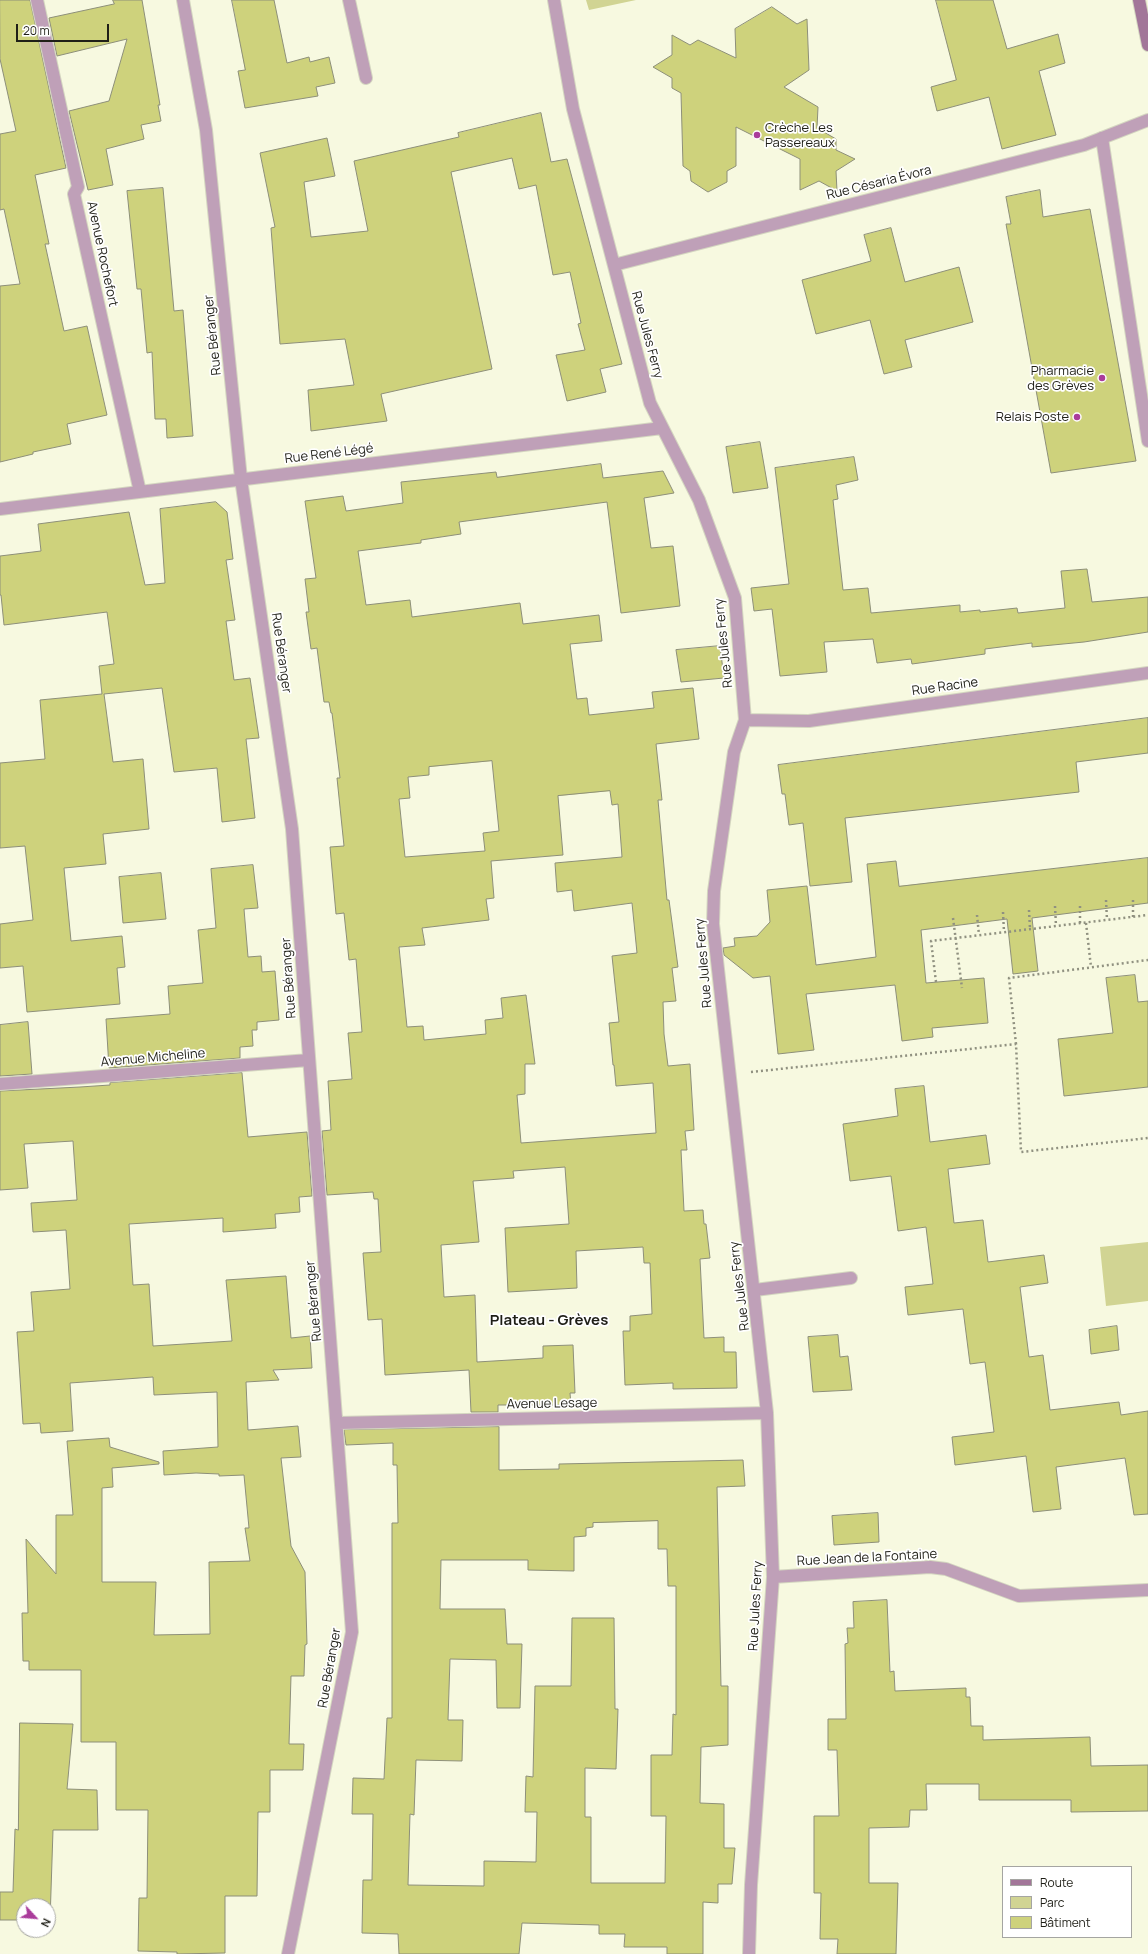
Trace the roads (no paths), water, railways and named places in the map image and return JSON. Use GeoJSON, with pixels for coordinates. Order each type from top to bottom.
{"type":"FeatureCollection","features":[{"type":"Feature","properties":{"kind":"street","name":"Avenue Rochefort"},"geometry":{"type":"LineString","coordinates":[[37,0],[78,187],[74,194],[140,492]]}},
{"type":"Feature","properties":{"kind":"street","name":"Rue Béranger"},"geometry":{"type":"LineString","coordinates":[[183,0],[206,130],[242,479],[292,829],[338,1423],[352,1632],[288,1954]]}},
{"type":"Feature","properties":{"kind":"street"},"geometry":{"type":"LineString","coordinates":[[349,0],[366,78]]}},
{"type":"Feature","properties":{"kind":"street","name":"Rue Jules Ferry"},"geometry":{"type":"LineString","coordinates":[[554,0],[573,110],[650,403],[699,500],[735,598],[745,720],[734,752],[714,891],[713,924],[729,1075],[755,1290],[767,1412],[773,1577],[752,1869],[749,1954]]}},
{"type":"Feature","properties":{"kind":"street"},"geometry":{"type":"LineString","coordinates":[[1139,0],[1148,45]]}},
{"type":"Feature","properties":{"kind":"street","name":"Rue Césaria Évora"},"geometry":{"type":"LineString","coordinates":[[614,265],[1084,145],[1148,120]]}},
{"type":"Feature","properties":{"kind":"street"},"geometry":{"type":"LineString","coordinates":[[1102,138],[1148,441]]}},
{"type":"Feature","properties":{"kind":"street","name":"Rue René Légé"},"geometry":{"type":"LineString","coordinates":[[0,509],[662,428]]}},
{"type":"Feature","properties":{"kind":"street","name":"Rue Racine"},"geometry":{"type":"LineString","coordinates":[[745,720],[809,721],[1148,673]]}},
{"type":"Feature","properties":{"kind":"street","name":"Avenue Micheline"},"geometry":{"type":"LineString","coordinates":[[0,1084],[309,1060]]}},
{"type":"Feature","properties":{"kind":"street"},"geometry":{"type":"LineString","coordinates":[[755,1290],[851,1278]]}},
{"type":"Feature","properties":{"kind":"street","name":"Avenue Lesage"},"geometry":{"type":"LineString","coordinates":[[338,1423],[767,1412]]}},
{"type":"Feature","properties":{"kind":"street","name":"Rue Jean de la Fontaine"},"geometry":{"type":"LineString","coordinates":[[773,1577],[930,1567],[946,1569],[1019,1596],[1148,1590]]}},
{"type":"Feature","properties":{"kind":"place","name":"Crèche Les Passereaux"},"geometry":{"type":"Point","coordinates":[757,135]}},
{"type":"Feature","properties":{"kind":"place","name":"Pharmacie des Grèves"},"geometry":{"type":"Point","coordinates":[1102,378]}},
{"type":"Feature","properties":{"kind":"place","name":"Relais Poste"},"geometry":{"type":"Point","coordinates":[1077,417]}},
{"type":"Feature","properties":{"kind":"district","name":"Plateau - Grèves"},"geometry":{"type":"Point","coordinates":[549,1321]}}]}
